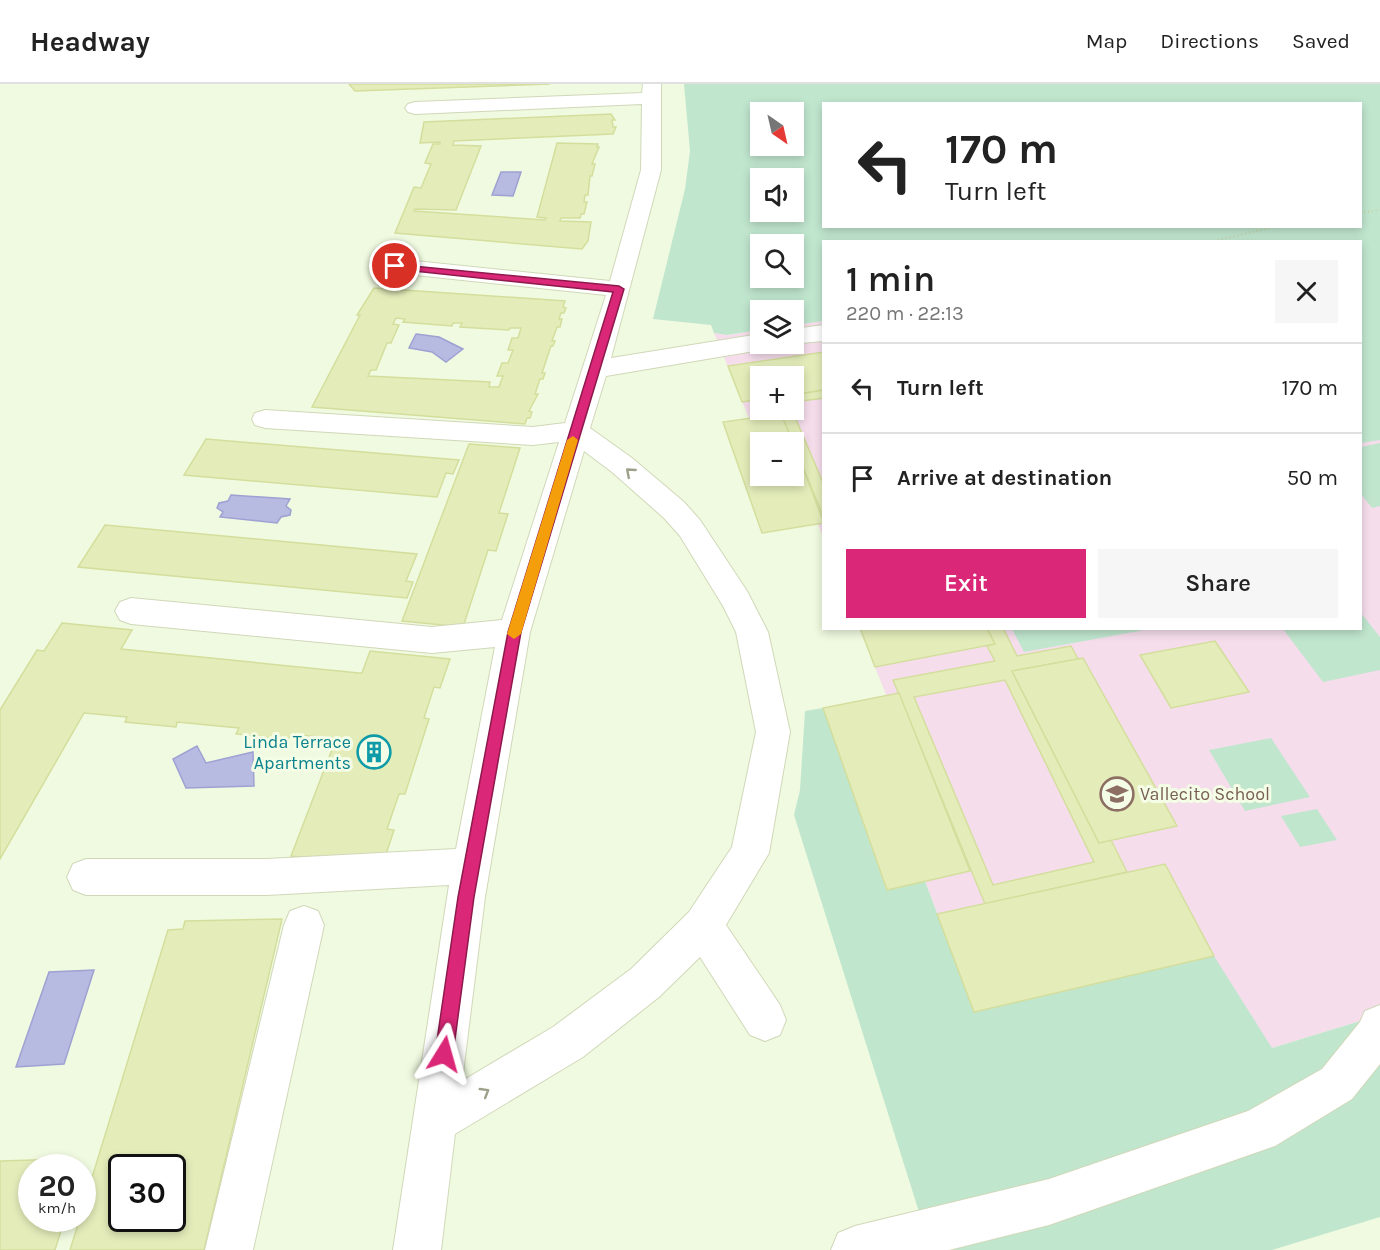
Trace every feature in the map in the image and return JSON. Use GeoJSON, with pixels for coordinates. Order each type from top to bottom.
{"type":"FeatureCollection","features":[{"type":"Feature","properties":{"kind":"street"},"geometry":{"type":"LineString","coordinates":[[415,108],[652,91],[651,170],[619,289],[514,632],[472,866],[417,1250]]}},
{"type":"Feature","properties":{"kind":"street"},"geometry":{"type":"LineString","coordinates":[[395,266],[619,289]]}},
{"type":"Feature","properties":{"kind":"street"},"geometry":{"type":"LineString","coordinates":[[804,336],[822,333]]}},
{"type":"Feature","properties":{"kind":"street"},"geometry":{"type":"LineString","coordinates":[[595,369],[750,344]]}},
{"type":"Feature","properties":{"kind":"street"},"geometry":{"type":"LineString","coordinates":[[265,419],[533,436],[576,431],[622,465],[674,510],[690,528],[707,553],[752,632],[773,732],[750,854],[703,926],[645,983],[568,1042],[434,1122]]}},
{"type":"Feature","properties":{"kind":"street"},"geometry":{"type":"LineString","coordinates":[[131,611],[432,640],[514,632]]}},
{"type":"Feature","properties":{"kind":"street"},"geometry":{"type":"LineString","coordinates":[[86,877],[267,877],[472,866]]}},
{"type":"Feature","properties":{"kind":"street"},"geometry":{"type":"LineString","coordinates":[[229,1250],[303,925]]}},
{"type":"Feature","properties":{"kind":"street"},"geometry":{"type":"LineString","coordinates":[[703,926],[765,1020]]}},
{"type":"Feature","properties":{"kind":"street"},"geometry":{"type":"LineString","coordinates":[[855,1250],[1049,1202],[1259,1130],[1337,1084],[1375,1037],[1380,1026]]}},
{"type":"Feature","properties":{"kind":"path"},"geometry":{"type":"LineString","coordinates":[[1362,213],[1380,210]]}},
{"type":"Feature","properties":{"kind":"path"},"geometry":{"type":"LineString","coordinates":[[1218,240],[1270,228]]}},
{"type":"Feature","properties":{"kind":"shaded area"},"geometry":{"type":"Polygon","coordinates":[[[822,321],[822,534],[818,524],[762,533],[723,422],[749,418],[714,333],[727,335],[750,332],[750,354],[804,354],[804,324],[822,321]]]}},
{"type":"Feature","properties":{"kind":"shaded area","name":"Vallecito School"},"geometry":{"type":"Polygon","coordinates":[[[1380,384],[1380,1015],[1272,1048],[974,1012],[925,881],[887,890],[823,708],[886,695],[860,630],[1362,630],[1362,387],[1380,384]]]}},
{"type":"Feature","properties":{"kind":"green space"},"geometry":{"type":"Polygon","coordinates":[[[684,84],[1380,84],[1380,440],[1362,443],[1362,240],[822,240],[822,321],[804,324],[804,300],[750,300],[750,332],[727,335],[714,333],[711,325],[653,319],[685,189],[690,151],[684,84]]]}},
{"type":"Feature","properties":{"kind":"green space"},"geometry":{"type":"Polygon","coordinates":[[[1380,443],[1380,506],[1372,508],[1362,495],[1362,447],[1380,443]]]}},
{"type":"Feature","properties":{"kind":"green space"},"geometry":{"type":"Polygon","coordinates":[[[1362,614],[1380,637],[1380,670],[1323,682],[1284,630],[1362,630],[1362,614]]]}},
{"type":"Feature","properties":{"kind":"green space"},"geometry":{"type":"Polygon","coordinates":[[[1013,630],[1145,630],[1024,652],[1013,630]]]}},
{"type":"Feature","properties":{"kind":"green space"},"geometry":{"type":"Polygon","coordinates":[[[823,708],[886,889],[925,881],[974,1012],[1214,956],[1272,1048],[1380,1015],[1380,1217],[1272,1250],[931,1250],[794,815],[800,790],[805,711],[823,708]]]}},
{"type":"Feature","properties":{"kind":"green space"},"geometry":{"type":"Polygon","coordinates":[[[1271,738],[1310,797],[1245,811],[1209,750],[1271,738]]]}},
{"type":"Feature","properties":{"kind":"green space"},"geometry":{"type":"Polygon","coordinates":[[[1317,809],[1337,840],[1300,847],[1281,816],[1317,809]]]}},
{"type":"Feature","properties":{"kind":"water"},"geometry":{"type":"Polygon","coordinates":[[[501,172],[521,172],[513,196],[492,195],[501,172]]]}},
{"type":"Feature","properties":{"kind":"water"},"geometry":{"type":"Polygon","coordinates":[[[416,334],[439,337],[463,349],[446,362],[432,352],[409,348],[416,334]]]}},
{"type":"Feature","properties":{"kind":"water"},"geometry":{"type":"Polygon","coordinates":[[[231,495],[290,499],[286,506],[291,510],[290,515],[281,517],[277,523],[220,517],[223,512],[217,508],[219,503],[228,501],[231,495]]]}},
{"type":"Feature","properties":{"kind":"water"},"geometry":{"type":"Polygon","coordinates":[[[197,746],[206,763],[253,752],[254,786],[186,788],[173,759],[197,746]]]}},
{"type":"Feature","properties":{"kind":"water"},"geometry":{"type":"Polygon","coordinates":[[[94,970],[64,1064],[16,1067],[49,972],[94,970]]]}},
{"type":"Feature","properties":{"kind":"building"},"geometry":{"type":"Polygon","coordinates":[[[349,84],[550,84],[355,91],[349,84]]]}},
{"type":"Feature","properties":{"kind":"building"},"geometry":{"type":"Polygon","coordinates":[[[611,114],[615,120],[612,120],[613,127],[616,127],[613,134],[454,141],[453,145],[481,146],[456,210],[415,209],[414,211],[545,220],[546,218],[537,217],[557,143],[598,144],[597,147],[599,147],[592,164],[595,164],[592,176],[590,176],[588,195],[585,195],[584,202],[587,202],[584,214],[581,214],[580,218],[561,218],[560,221],[591,222],[588,241],[582,249],[395,233],[414,187],[421,188],[431,164],[425,163],[433,144],[440,144],[440,142],[420,143],[424,122],[611,114]]]}},
{"type":"Feature","properties":{"kind":"building"},"geometry":{"type":"Polygon","coordinates":[[[374,288],[565,301],[563,307],[566,308],[564,313],[561,313],[560,327],[557,327],[552,341],[555,341],[551,346],[542,373],[545,373],[543,379],[540,379],[535,394],[538,394],[529,411],[532,412],[530,418],[527,418],[525,424],[312,407],[360,315],[357,315],[374,288]],[[396,318],[393,324],[399,325],[391,343],[387,343],[376,370],[371,370],[368,376],[490,382],[489,387],[499,387],[503,376],[497,376],[502,363],[508,363],[513,350],[508,350],[512,338],[518,338],[521,328],[510,328],[509,330],[460,327],[462,323],[453,323],[452,326],[403,322],[405,319],[396,318]]]}},
{"type":"Feature","properties":{"kind":"building"},"geometry":{"type":"Polygon","coordinates":[[[822,352],[822,390],[804,393],[804,366],[750,366],[750,401],[742,402],[728,366],[822,352]]]}},
{"type":"Feature","properties":{"kind":"building"},"geometry":{"type":"Polygon","coordinates":[[[822,390],[822,398],[804,401],[804,393],[822,390]]]}},
{"type":"Feature","properties":{"kind":"building"},"geometry":{"type":"Polygon","coordinates":[[[750,418],[784,420],[789,432],[750,432],[750,486],[804,486],[804,470],[822,518],[822,523],[762,533],[723,422],[750,418]]]}},
{"type":"Feature","properties":{"kind":"building"},"geometry":{"type":"Polygon","coordinates":[[[783,420],[796,420],[801,432],[788,432],[783,420]]]}},
{"type":"Feature","properties":{"kind":"building"},"geometry":{"type":"Polygon","coordinates":[[[804,438],[822,480],[822,513],[804,470],[804,438]]]}},
{"type":"Feature","properties":{"kind":"building"},"geometry":{"type":"Polygon","coordinates":[[[206,439],[459,460],[453,474],[446,473],[437,497],[184,475],[206,439]]]}},
{"type":"Feature","properties":{"kind":"building"},"geometry":{"type":"Polygon","coordinates":[[[469,444],[520,448],[499,513],[508,514],[496,551],[488,550],[463,627],[402,621],[469,444]]]}},
{"type":"Feature","properties":{"kind":"building"},"geometry":{"type":"Polygon","coordinates":[[[105,525],[417,554],[406,581],[413,582],[407,598],[78,567],[105,525]]]}},
{"type":"Feature","properties":{"kind":"building","name":"Linda Terrace Apartments"},"geometry":{"type":"Polygon","coordinates":[[[62,623],[132,630],[121,649],[359,673],[362,673],[370,651],[450,659],[440,688],[434,687],[424,718],[429,719],[405,794],[399,794],[387,829],[394,830],[382,866],[291,856],[336,739],[291,734],[288,740],[236,734],[239,728],[177,722],[176,727],[125,722],[127,717],[84,713],[0,859],[0,710],[37,650],[44,651],[62,623]]]}},
{"type":"Feature","properties":{"kind":"building"},"geometry":{"type":"Polygon","coordinates":[[[861,630],[988,630],[995,644],[875,667],[861,630]]]}},
{"type":"Feature","properties":{"kind":"building"},"geometry":{"type":"Polygon","coordinates":[[[988,630],[1004,630],[1017,656],[1071,646],[1078,659],[1012,671],[1099,843],[1111,840],[1127,872],[985,904],[893,680],[995,661],[987,646],[995,644],[988,630]],[[1005,680],[914,697],[993,885],[1094,862],[1005,680]]]}},
{"type":"Feature","properties":{"kind":"building"},"geometry":{"type":"Polygon","coordinates":[[[1215,641],[1249,692],[1171,708],[1140,655],[1215,641]]]}},
{"type":"Feature","properties":{"kind":"building"},"geometry":{"type":"Polygon","coordinates":[[[1083,658],[1177,826],[1099,843],[1012,671],[1083,658]]]}},
{"type":"Feature","properties":{"kind":"building"},"geometry":{"type":"Polygon","coordinates":[[[899,693],[970,871],[887,890],[823,708],[899,693]]]}},
{"type":"Feature","properties":{"kind":"building"},"geometry":{"type":"Polygon","coordinates":[[[1165,864],[1214,956],[974,1012],[937,914],[1165,864]]]}},
{"type":"Feature","properties":{"kind":"building"},"geometry":{"type":"Polygon","coordinates":[[[282,919],[204,1250],[70,1250],[76,1232],[96,1232],[96,1164],[168,930],[183,929],[185,921],[282,919]]]}},
{"type":"Feature","properties":{"kind":"building"},"geometry":{"type":"Polygon","coordinates":[[[18,1160],[18,1232],[61,1232],[55,1250],[0,1250],[0,1161],[18,1160]]]}},
{"type":"Feature","properties":{"kind":"slow traffic"},"geometry":{"type":"LineString","coordinates":[[514,634],[573,440]]}},
{"type":"Feature","properties":{"kind":"place","name":"Linda Terrace Apartments"},"geometry":{"type":"Point","coordinates":[374,752]}},
{"type":"Feature","properties":{"kind":"place","name":"Vallecito School"},"geometry":{"type":"Point","coordinates":[1117,794]}},
{"type":"Feature","properties":{"kind":"route"},"geometry":{"type":"LineString","coordinates":[[395,266],[619,289],[514,632],[466,897],[444,1054]]}}]}
